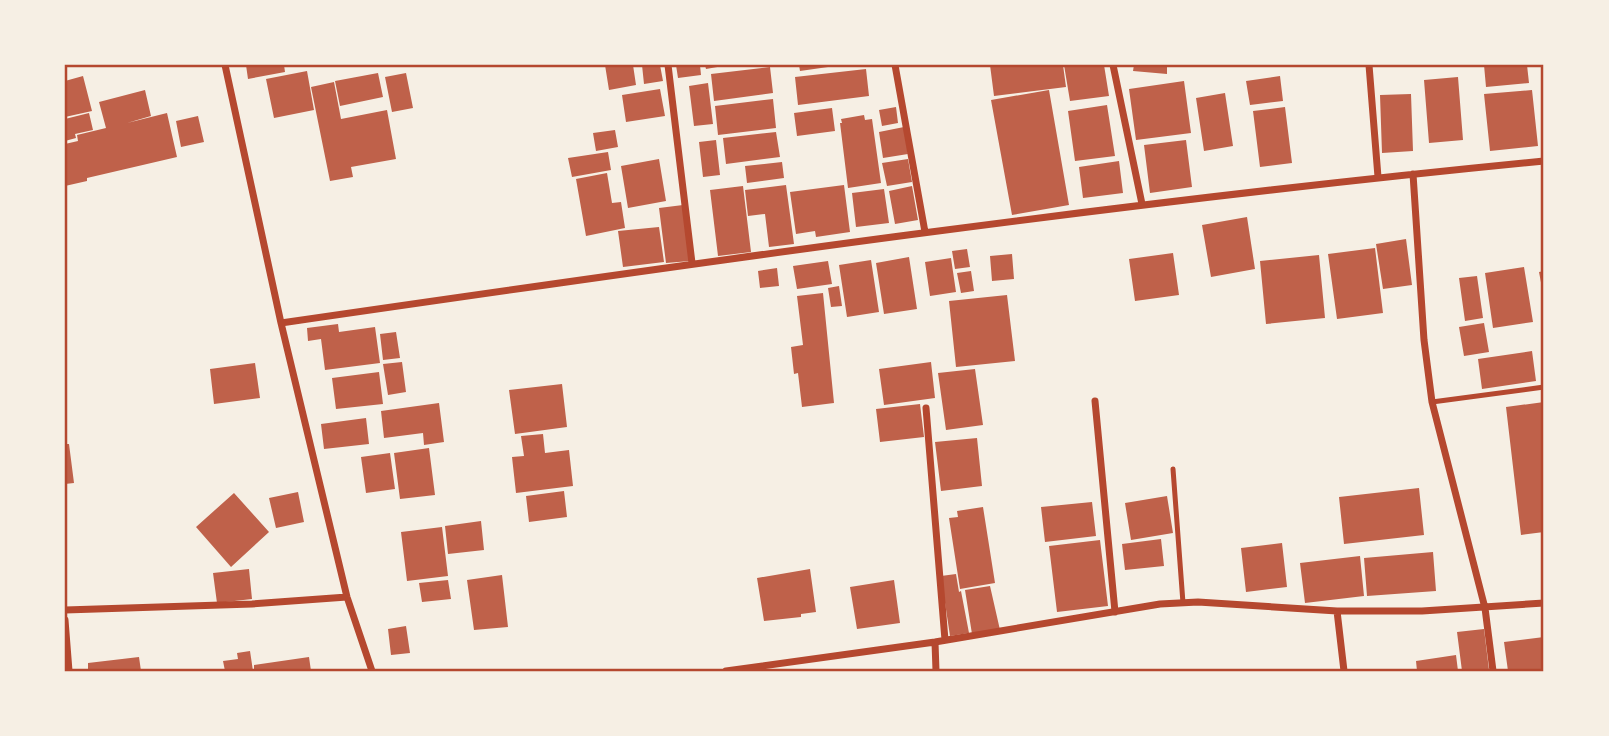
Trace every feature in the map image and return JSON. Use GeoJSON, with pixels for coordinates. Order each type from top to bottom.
{"type":"FeatureCollection","features":[{"type":"Feature","properties":{"kind":"street"},"geometry":{"type":"LineString","coordinates":[[225,65],[281,323],[347,597],[372,671]]}},
{"type":"Feature","properties":{"kind":"street"},"geometry":{"type":"LineString","coordinates":[[668,65],[691,263]]}},
{"type":"Feature","properties":{"kind":"street"},"geometry":{"type":"LineString","coordinates":[[895,65],[925,232]]}},
{"type":"Feature","properties":{"kind":"street"},"geometry":{"type":"LineString","coordinates":[[1113,65],[1142,204]]}},
{"type":"Feature","properties":{"kind":"street"},"geometry":{"type":"LineString","coordinates":[[1369,65],[1378,177]]}},
{"type":"Feature","properties":{"kind":"street"},"geometry":{"type":"LineString","coordinates":[[281,323],[691,263],[1142,204],[1544,161]]}},
{"type":"Feature","properties":{"kind":"street"},"geometry":{"type":"LineString","coordinates":[[1413,174],[1424,340],[1432,402],[1485,608],[1493,671]]}},
{"type":"Feature","properties":{"kind":"street"},"geometry":{"type":"LineString","coordinates":[[1095,401],[1115,612]]}},
{"type":"Feature","properties":{"kind":"street"},"geometry":{"type":"LineString","coordinates":[[926,408],[945,640]]}},
{"type":"Feature","properties":{"kind":"street"},"geometry":{"type":"LineString","coordinates":[[65,610],[252,604],[347,597]]}},
{"type":"Feature","properties":{"kind":"street"},"geometry":{"type":"LineString","coordinates":[[726,671],[935,642],[1160,604],[1337,611],[1485,608],[1544,603]]}},
{"type":"Feature","properties":{"kind":"street"},"geometry":{"type":"LineString","coordinates":[[1337,611],[1344,671]]}},
{"type":"Feature","properties":{"kind":"street"},"geometry":{"type":"LineString","coordinates":[[65,621],[69,671]]}},
{"type":"Feature","properties":{"kind":"street"},"geometry":{"type":"LineString","coordinates":[[935,642],[936,671]]}},
{"type":"Feature","properties":{"kind":"lane"},"geometry":{"type":"LineString","coordinates":[[1432,402],[1544,387]]}},
{"type":"Feature","properties":{"kind":"lane"},"geometry":{"type":"LineString","coordinates":[[1173,469],[1183,603]]}},
{"type":"Feature","properties":{"kind":"building"},"geometry":{"type":"Polygon","coordinates":[[[246,65],[284,65],[285,72],[248,79],[246,65]]]}},
{"type":"Feature","properties":{"kind":"building"},"geometry":{"type":"Polygon","coordinates":[[[605,65],[633,65],[636,85],[609,90],[605,65]]]}},
{"type":"Feature","properties":{"kind":"building"},"geometry":{"type":"Polygon","coordinates":[[[642,65],[660,65],[663,81],[644,84],[642,65]]]}},
{"type":"Feature","properties":{"kind":"building"},"geometry":{"type":"Polygon","coordinates":[[[676,65],[700,65],[701,75],[678,78],[676,65]]]}},
{"type":"Feature","properties":{"kind":"building"},"geometry":{"type":"Polygon","coordinates":[[[705,65],[723,65],[723,66],[706,69],[705,65]]]}},
{"type":"Feature","properties":{"kind":"building"},"geometry":{"type":"Polygon","coordinates":[[[799,65],[835,65],[835,66],[800,71],[799,65]]]}},
{"type":"Feature","properties":{"kind":"building"},"geometry":{"type":"Polygon","coordinates":[[[990,65],[1063,65],[1066,87],[994,96],[990,65]]]}},
{"type":"Feature","properties":{"kind":"building"},"geometry":{"type":"Polygon","coordinates":[[[1064,65],[1104,65],[1109,96],[1070,101],[1064,65]]]}},
{"type":"Feature","properties":{"kind":"building"},"geometry":{"type":"Polygon","coordinates":[[[1134,65],[1167,65],[1167,74],[1133,71],[1134,65]]]}},
{"type":"Feature","properties":{"kind":"building"},"geometry":{"type":"Polygon","coordinates":[[[1484,65],[1527,65],[1529,83],[1486,87],[1484,65]]]}},
{"type":"Feature","properties":{"kind":"building"},"geometry":{"type":"Polygon","coordinates":[[[770,67],[773,93],[714,101],[711,74],[770,67]]]}},
{"type":"Feature","properties":{"kind":"building"},"geometry":{"type":"Polygon","coordinates":[[[866,69],[869,96],[798,105],[795,77],[866,69]]]}},
{"type":"Feature","properties":{"kind":"building"},"geometry":{"type":"Polygon","coordinates":[[[307,71],[314,110],[274,118],[266,79],[307,71]]]}},
{"type":"Feature","properties":{"kind":"building"},"geometry":{"type":"Polygon","coordinates":[[[378,73],[383,97],[340,106],[335,81],[378,73]]]}},
{"type":"Feature","properties":{"kind":"building"},"geometry":{"type":"Polygon","coordinates":[[[406,73],[413,108],[392,112],[385,77],[406,73]]]}},
{"type":"Feature","properties":{"kind":"building"},"geometry":{"type":"Polygon","coordinates":[[[83,76],[92,111],[65,117],[65,81],[83,76]]]}},
{"type":"Feature","properties":{"kind":"building"},"geometry":{"type":"Polygon","coordinates":[[[1280,76],[1283,101],[1250,105],[1246,81],[1280,76]]]}},
{"type":"Feature","properties":{"kind":"building"},"geometry":{"type":"Polygon","coordinates":[[[1458,77],[1463,140],[1429,143],[1424,80],[1458,77]]]}},
{"type":"Feature","properties":{"kind":"building"},"geometry":{"type":"Polygon","coordinates":[[[1184,81],[1191,133],[1136,140],[1129,89],[1184,81]]]}},
{"type":"Feature","properties":{"kind":"building"},"geometry":{"type":"Polygon","coordinates":[[[334,82],[341,119],[387,110],[396,159],[351,167],[353,177],[330,181],[311,87],[334,82]]]}},
{"type":"Feature","properties":{"kind":"building"},"geometry":{"type":"Polygon","coordinates":[[[708,83],[713,124],[694,126],[689,86],[708,83]]]}},
{"type":"Feature","properties":{"kind":"building"},"geometry":{"type":"Polygon","coordinates":[[[660,89],[665,116],[626,122],[622,95],[660,89]]]}},
{"type":"Feature","properties":{"kind":"building"},"geometry":{"type":"Polygon","coordinates":[[[145,90],[151,116],[127,123],[167,113],[177,157],[87,178],[87,181],[65,186],[65,144],[78,141],[77,135],[106,128],[99,102],[145,90]]]}},
{"type":"Feature","properties":{"kind":"building"},"geometry":{"type":"Polygon","coordinates":[[[1049,90],[1069,205],[1012,215],[991,100],[1049,90]]]}},
{"type":"Feature","properties":{"kind":"building"},"geometry":{"type":"Polygon","coordinates":[[[1532,90],[1538,146],[1490,151],[1484,94],[1532,90]]]}},
{"type":"Feature","properties":{"kind":"building"},"geometry":{"type":"Polygon","coordinates":[[[1225,93],[1233,146],[1204,151],[1196,98],[1225,93]]]}},
{"type":"Feature","properties":{"kind":"building"},"geometry":{"type":"Polygon","coordinates":[[[1411,94],[1413,151],[1382,153],[1380,95],[1411,94]]]}},
{"type":"Feature","properties":{"kind":"building"},"geometry":{"type":"Polygon","coordinates":[[[773,99],[776,128],[718,135],[715,106],[773,99]]]}},
{"type":"Feature","properties":{"kind":"building"},"geometry":{"type":"Polygon","coordinates":[[[1107,105],[1115,156],[1075,161],[1068,111],[1107,105]]]}},
{"type":"Feature","properties":{"kind":"building"},"geometry":{"type":"Polygon","coordinates":[[[896,107],[898,123],[882,126],[879,110],[896,107]]]}},
{"type":"Feature","properties":{"kind":"building"},"geometry":{"type":"Polygon","coordinates":[[[1285,107],[1292,163],[1260,167],[1253,111],[1285,107]]]}},
{"type":"Feature","properties":{"kind":"building"},"geometry":{"type":"Polygon","coordinates":[[[832,108],[835,131],[797,136],[794,113],[832,108]]]}},
{"type":"Feature","properties":{"kind":"building"},"geometry":{"type":"Polygon","coordinates":[[[89,113],[93,130],[75,134],[76,138],[65,141],[65,119],[89,113]]]}},
{"type":"Feature","properties":{"kind":"building"},"geometry":{"type":"Polygon","coordinates":[[[864,115],[865,120],[872,119],[881,183],[848,188],[840,123],[841,119],[864,115]]]}},
{"type":"Feature","properties":{"kind":"building"},"geometry":{"type":"Polygon","coordinates":[[[198,116],[204,142],[181,147],[176,121],[198,116]]]}},
{"type":"Feature","properties":{"kind":"building"},"geometry":{"type":"Polygon","coordinates":[[[904,127],[908,154],[883,158],[879,132],[904,127]]]}},
{"type":"Feature","properties":{"kind":"building"},"geometry":{"type":"Polygon","coordinates":[[[615,130],[618,147],[596,151],[593,133],[615,130]]]}},
{"type":"Feature","properties":{"kind":"building"},"geometry":{"type":"Polygon","coordinates":[[[776,132],[780,157],[726,164],[723,138],[776,132]]]}},
{"type":"Feature","properties":{"kind":"building"},"geometry":{"type":"Polygon","coordinates":[[[716,140],[720,175],[703,177],[699,142],[716,140]]]}},
{"type":"Feature","properties":{"kind":"building"},"geometry":{"type":"Polygon","coordinates":[[[1186,140],[1192,187],[1150,193],[1144,145],[1186,140]]]}},
{"type":"Feature","properties":{"kind":"building"},"geometry":{"type":"Polygon","coordinates":[[[608,152],[611,170],[572,177],[568,158],[608,152]]]}},
{"type":"Feature","properties":{"kind":"building"},"geometry":{"type":"Polygon","coordinates":[[[659,159],[666,201],[628,208],[621,166],[659,159]]]}},
{"type":"Feature","properties":{"kind":"building"},"geometry":{"type":"Polygon","coordinates":[[[908,159],[912,182],[887,186],[882,163],[908,159]]]}},
{"type":"Feature","properties":{"kind":"building"},"geometry":{"type":"Polygon","coordinates":[[[1119,161],[1123,193],[1083,198],[1079,167],[1119,161]]]}},
{"type":"Feature","properties":{"kind":"building"},"geometry":{"type":"Polygon","coordinates":[[[782,162],[784,178],[747,183],[745,166],[782,162]]]}},
{"type":"Feature","properties":{"kind":"building"},"geometry":{"type":"Polygon","coordinates":[[[607,173],[612,203],[621,202],[625,228],[586,236],[576,179],[607,173]]]}},
{"type":"Feature","properties":{"kind":"building"},"geometry":{"type":"Polygon","coordinates":[[[786,185],[794,244],[769,247],[765,214],[748,216],[745,190],[786,185]]]}},
{"type":"Feature","properties":{"kind":"building"},"geometry":{"type":"Polygon","coordinates":[[[844,185],[850,232],[816,237],[815,231],[796,234],[790,192],[844,185]]]}},
{"type":"Feature","properties":{"kind":"building"},"geometry":{"type":"Polygon","coordinates":[[[743,186],[751,252],[718,256],[710,190],[743,186]]]}},
{"type":"Feature","properties":{"kind":"building"},"geometry":{"type":"Polygon","coordinates":[[[912,186],[918,220],[895,224],[889,191],[912,186]]]}},
{"type":"Feature","properties":{"kind":"building"},"geometry":{"type":"Polygon","coordinates":[[[884,189],[889,223],[856,227],[852,193],[884,189]]]}},
{"type":"Feature","properties":{"kind":"building"},"geometry":{"type":"Polygon","coordinates":[[[683,205],[690,261],[666,263],[659,208],[683,205]]]}},
{"type":"Feature","properties":{"kind":"building"},"geometry":{"type":"Polygon","coordinates":[[[1247,217],[1255,269],[1211,277],[1202,225],[1247,217]]]}},
{"type":"Feature","properties":{"kind":"building"},"geometry":{"type":"Polygon","coordinates":[[[659,227],[664,262],[623,267],[618,231],[659,227]]]}},
{"type":"Feature","properties":{"kind":"building"},"geometry":{"type":"Polygon","coordinates":[[[1406,239],[1412,285],[1383,289],[1376,244],[1406,239]]]}},
{"type":"Feature","properties":{"kind":"building"},"geometry":{"type":"Polygon","coordinates":[[[1375,248],[1383,313],[1337,319],[1328,254],[1375,248]]]}},
{"type":"Feature","properties":{"kind":"building"},"geometry":{"type":"Polygon","coordinates":[[[967,249],[970,267],[955,269],[952,251],[967,249]]]}},
{"type":"Feature","properties":{"kind":"building"},"geometry":{"type":"Polygon","coordinates":[[[1173,253],[1179,295],[1135,301],[1129,259],[1173,253]]]}},
{"type":"Feature","properties":{"kind":"building"},"geometry":{"type":"Polygon","coordinates":[[[1012,254],[1014,279],[992,281],[990,256],[1012,254]]]}},
{"type":"Feature","properties":{"kind":"building"},"geometry":{"type":"Polygon","coordinates":[[[1319,255],[1325,318],[1266,324],[1260,261],[1319,255]]]}},
{"type":"Feature","properties":{"kind":"building"},"geometry":{"type":"Polygon","coordinates":[[[909,257],[917,309],[884,314],[876,263],[909,257]]]}},
{"type":"Feature","properties":{"kind":"building"},"geometry":{"type":"Polygon","coordinates":[[[951,258],[956,292],[930,296],[925,262],[951,258]]]}},
{"type":"Feature","properties":{"kind":"building"},"geometry":{"type":"Polygon","coordinates":[[[871,260],[879,312],[847,317],[839,265],[871,260]]]}},
{"type":"Feature","properties":{"kind":"building"},"geometry":{"type":"Polygon","coordinates":[[[828,261],[832,284],[797,289],[793,266],[828,261]]]}},
{"type":"Feature","properties":{"kind":"building"},"geometry":{"type":"Polygon","coordinates":[[[1524,267],[1533,322],[1493,328],[1485,273],[1524,267]]]}},
{"type":"Feature","properties":{"kind":"building"},"geometry":{"type":"Polygon","coordinates":[[[777,268],[779,286],[760,288],[758,271],[777,268]]]}},
{"type":"Feature","properties":{"kind":"building"},"geometry":{"type":"Polygon","coordinates":[[[971,271],[974,291],[961,293],[957,273],[971,271]]]}},
{"type":"Feature","properties":{"kind":"building"},"geometry":{"type":"Polygon","coordinates":[[[1544,271],[1544,292],[1543,293],[1539,272],[1544,271]]]}},
{"type":"Feature","properties":{"kind":"building"},"geometry":{"type":"Polygon","coordinates":[[[1477,276],[1483,318],[1465,321],[1459,278],[1477,276]]]}},
{"type":"Feature","properties":{"kind":"building"},"geometry":{"type":"Polygon","coordinates":[[[839,286],[842,306],[831,307],[828,288],[839,286]]]}},
{"type":"Feature","properties":{"kind":"building"},"geometry":{"type":"Polygon","coordinates":[[[823,293],[834,403],[802,407],[798,373],[794,374],[791,347],[803,345],[797,296],[823,293]]]}},
{"type":"Feature","properties":{"kind":"building"},"geometry":{"type":"Polygon","coordinates":[[[1007,295],[1015,361],[956,367],[949,301],[1007,295]]]}},
{"type":"Feature","properties":{"kind":"building"},"geometry":{"type":"Polygon","coordinates":[[[1484,323],[1489,352],[1464,356],[1459,327],[1484,323]]]}},
{"type":"Feature","properties":{"kind":"building"},"geometry":{"type":"Polygon","coordinates":[[[338,324],[339,332],[375,327],[380,363],[325,370],[321,339],[308,341],[307,328],[338,324]]]}},
{"type":"Feature","properties":{"kind":"building"},"geometry":{"type":"Polygon","coordinates":[[[396,332],[400,358],[383,360],[380,334],[396,332]]]}},
{"type":"Feature","properties":{"kind":"building"},"geometry":{"type":"Polygon","coordinates":[[[1532,351],[1536,381],[1482,389],[1478,359],[1532,351]]]}},
{"type":"Feature","properties":{"kind":"building"},"geometry":{"type":"Polygon","coordinates":[[[402,362],[406,392],[388,395],[383,364],[402,362]]]}},
{"type":"Feature","properties":{"kind":"building"},"geometry":{"type":"Polygon","coordinates":[[[931,362],[935,398],[884,405],[879,369],[931,362]]]}},
{"type":"Feature","properties":{"kind":"building"},"geometry":{"type":"Polygon","coordinates":[[[255,363],[260,398],[214,404],[210,369],[255,363]]]}},
{"type":"Feature","properties":{"kind":"building"},"geometry":{"type":"Polygon","coordinates":[[[975,369],[983,425],[946,430],[938,373],[975,369]]]}},
{"type":"Feature","properties":{"kind":"building"},"geometry":{"type":"Polygon","coordinates":[[[379,372],[383,404],[336,409],[332,378],[379,372]]]}},
{"type":"Feature","properties":{"kind":"building"},"geometry":{"type":"Polygon","coordinates":[[[562,384],[567,427],[515,434],[509,390],[562,384]]]}},
{"type":"Feature","properties":{"kind":"building"},"geometry":{"type":"Polygon","coordinates":[[[1544,402],[1544,532],[1521,535],[1506,407],[1544,402]]]}},
{"type":"Feature","properties":{"kind":"building"},"geometry":{"type":"Polygon","coordinates":[[[439,403],[444,442],[424,445],[423,433],[384,438],[381,411],[439,403]]]}},
{"type":"Feature","properties":{"kind":"building"},"geometry":{"type":"Polygon","coordinates":[[[920,404],[924,437],[880,442],[876,409],[920,404]]]}},
{"type":"Feature","properties":{"kind":"building"},"geometry":{"type":"Polygon","coordinates":[[[366,418],[369,444],[324,449],[321,424],[366,418]]]}},
{"type":"Feature","properties":{"kind":"building"},"geometry":{"type":"Polygon","coordinates":[[[543,434],[545,453],[569,450],[573,486],[516,493],[512,457],[524,456],[521,436],[543,434]]]}},
{"type":"Feature","properties":{"kind":"building"},"geometry":{"type":"Polygon","coordinates":[[[977,438],[982,486],[941,491],[935,442],[977,438]]]}},
{"type":"Feature","properties":{"kind":"building"},"geometry":{"type":"Polygon","coordinates":[[[65,444],[69,444],[74,483],[65,484],[65,444]]]}},
{"type":"Feature","properties":{"kind":"building"},"geometry":{"type":"Polygon","coordinates":[[[429,448],[435,495],[400,499],[394,453],[429,448]]]}},
{"type":"Feature","properties":{"kind":"building"},"geometry":{"type":"Polygon","coordinates":[[[390,453],[395,489],[366,493],[361,457],[390,453]]]}},
{"type":"Feature","properties":{"kind":"building"},"geometry":{"type":"Polygon","coordinates":[[[1419,488],[1424,535],[1344,544],[1339,497],[1419,488]]]}},
{"type":"Feature","properties":{"kind":"building"},"geometry":{"type":"Polygon","coordinates":[[[564,491],[567,517],[529,522],[526,496],[564,491]]]}},
{"type":"Feature","properties":{"kind":"building"},"geometry":{"type":"Polygon","coordinates":[[[298,492],[304,522],[276,528],[269,498],[298,492]]]}},
{"type":"Feature","properties":{"kind":"building"},"geometry":{"type":"Polygon","coordinates":[[[234,493],[269,532],[231,567],[196,527],[234,493]]]}},
{"type":"Feature","properties":{"kind":"building"},"geometry":{"type":"Polygon","coordinates":[[[1167,496],[1173,533],[1131,540],[1125,503],[1167,496]]]}},
{"type":"Feature","properties":{"kind":"building"},"geometry":{"type":"Polygon","coordinates":[[[1092,502],[1096,536],[1045,542],[1041,507],[1092,502]]]}},
{"type":"Feature","properties":{"kind":"building"},"geometry":{"type":"Polygon","coordinates":[[[983,507],[995,583],[960,589],[949,518],[958,517],[957,511],[983,507]]]}},
{"type":"Feature","properties":{"kind":"building"},"geometry":{"type":"Polygon","coordinates":[[[481,521],[484,550],[448,554],[445,526],[481,521]]]}},
{"type":"Feature","properties":{"kind":"building"},"geometry":{"type":"Polygon","coordinates":[[[442,527],[448,576],[407,581],[401,532],[442,527]]]}},
{"type":"Feature","properties":{"kind":"building"},"geometry":{"type":"Polygon","coordinates":[[[1161,539],[1164,566],[1125,570],[1122,544],[1161,539]]]}},
{"type":"Feature","properties":{"kind":"building"},"geometry":{"type":"Polygon","coordinates":[[[1100,540],[1108,606],[1057,612],[1049,546],[1100,540]]]}},
{"type":"Feature","properties":{"kind":"building"},"geometry":{"type":"Polygon","coordinates":[[[1282,543],[1287,587],[1246,592],[1241,548],[1282,543]]]}},
{"type":"Feature","properties":{"kind":"building"},"geometry":{"type":"Polygon","coordinates":[[[1433,552],[1436,591],[1367,596],[1364,558],[1433,552]]]}},
{"type":"Feature","properties":{"kind":"building"},"geometry":{"type":"Polygon","coordinates":[[[1360,556],[1364,596],[1305,603],[1300,563],[1360,556]]]}},
{"type":"Feature","properties":{"kind":"building"},"geometry":{"type":"Polygon","coordinates":[[[249,569],[252,599],[217,603],[213,573],[249,569]]]}},
{"type":"Feature","properties":{"kind":"building"},"geometry":{"type":"Polygon","coordinates":[[[810,569],[816,612],[801,614],[801,617],[764,621],[757,578],[810,569]]]}},
{"type":"Feature","properties":{"kind":"building"},"geometry":{"type":"Polygon","coordinates":[[[956,574],[969,633],[950,636],[941,576],[956,574]]]}},
{"type":"Feature","properties":{"kind":"building"},"geometry":{"type":"Polygon","coordinates":[[[502,575],[508,627],[474,630],[467,580],[502,575]]]}},
{"type":"Feature","properties":{"kind":"building"},"geometry":{"type":"Polygon","coordinates":[[[448,580],[451,599],[422,602],[419,583],[448,580]]]}},
{"type":"Feature","properties":{"kind":"building"},"geometry":{"type":"Polygon","coordinates":[[[894,580],[900,623],[857,629],[850,587],[894,580]]]}},
{"type":"Feature","properties":{"kind":"building"},"geometry":{"type":"Polygon","coordinates":[[[990,586],[1000,630],[972,634],[965,590],[990,586]]]}},
{"type":"Feature","properties":{"kind":"building"},"geometry":{"type":"Polygon","coordinates":[[[406,626],[410,653],[391,655],[388,629],[406,626]]]}},
{"type":"Feature","properties":{"kind":"building"},"geometry":{"type":"Polygon","coordinates":[[[1484,629],[1489,670],[1462,671],[1457,632],[1484,629]]]}},
{"type":"Feature","properties":{"kind":"building"},"geometry":{"type":"Polygon","coordinates":[[[1544,637],[1544,671],[1508,671],[1504,642],[1544,637]]]}},
{"type":"Feature","properties":{"kind":"building"},"geometry":{"type":"Polygon","coordinates":[[[250,651],[253,671],[225,671],[223,661],[238,659],[237,653],[250,651]]]}},
{"type":"Feature","properties":{"kind":"building"},"geometry":{"type":"Polygon","coordinates":[[[1456,655],[1458,671],[1417,671],[1416,661],[1456,655]]]}},
{"type":"Feature","properties":{"kind":"building"},"geometry":{"type":"Polygon","coordinates":[[[139,657],[141,671],[88,671],[88,663],[139,657]]]}},
{"type":"Feature","properties":{"kind":"building"},"geometry":{"type":"Polygon","coordinates":[[[309,657],[311,671],[254,671],[254,665],[309,657]]]}}]}
